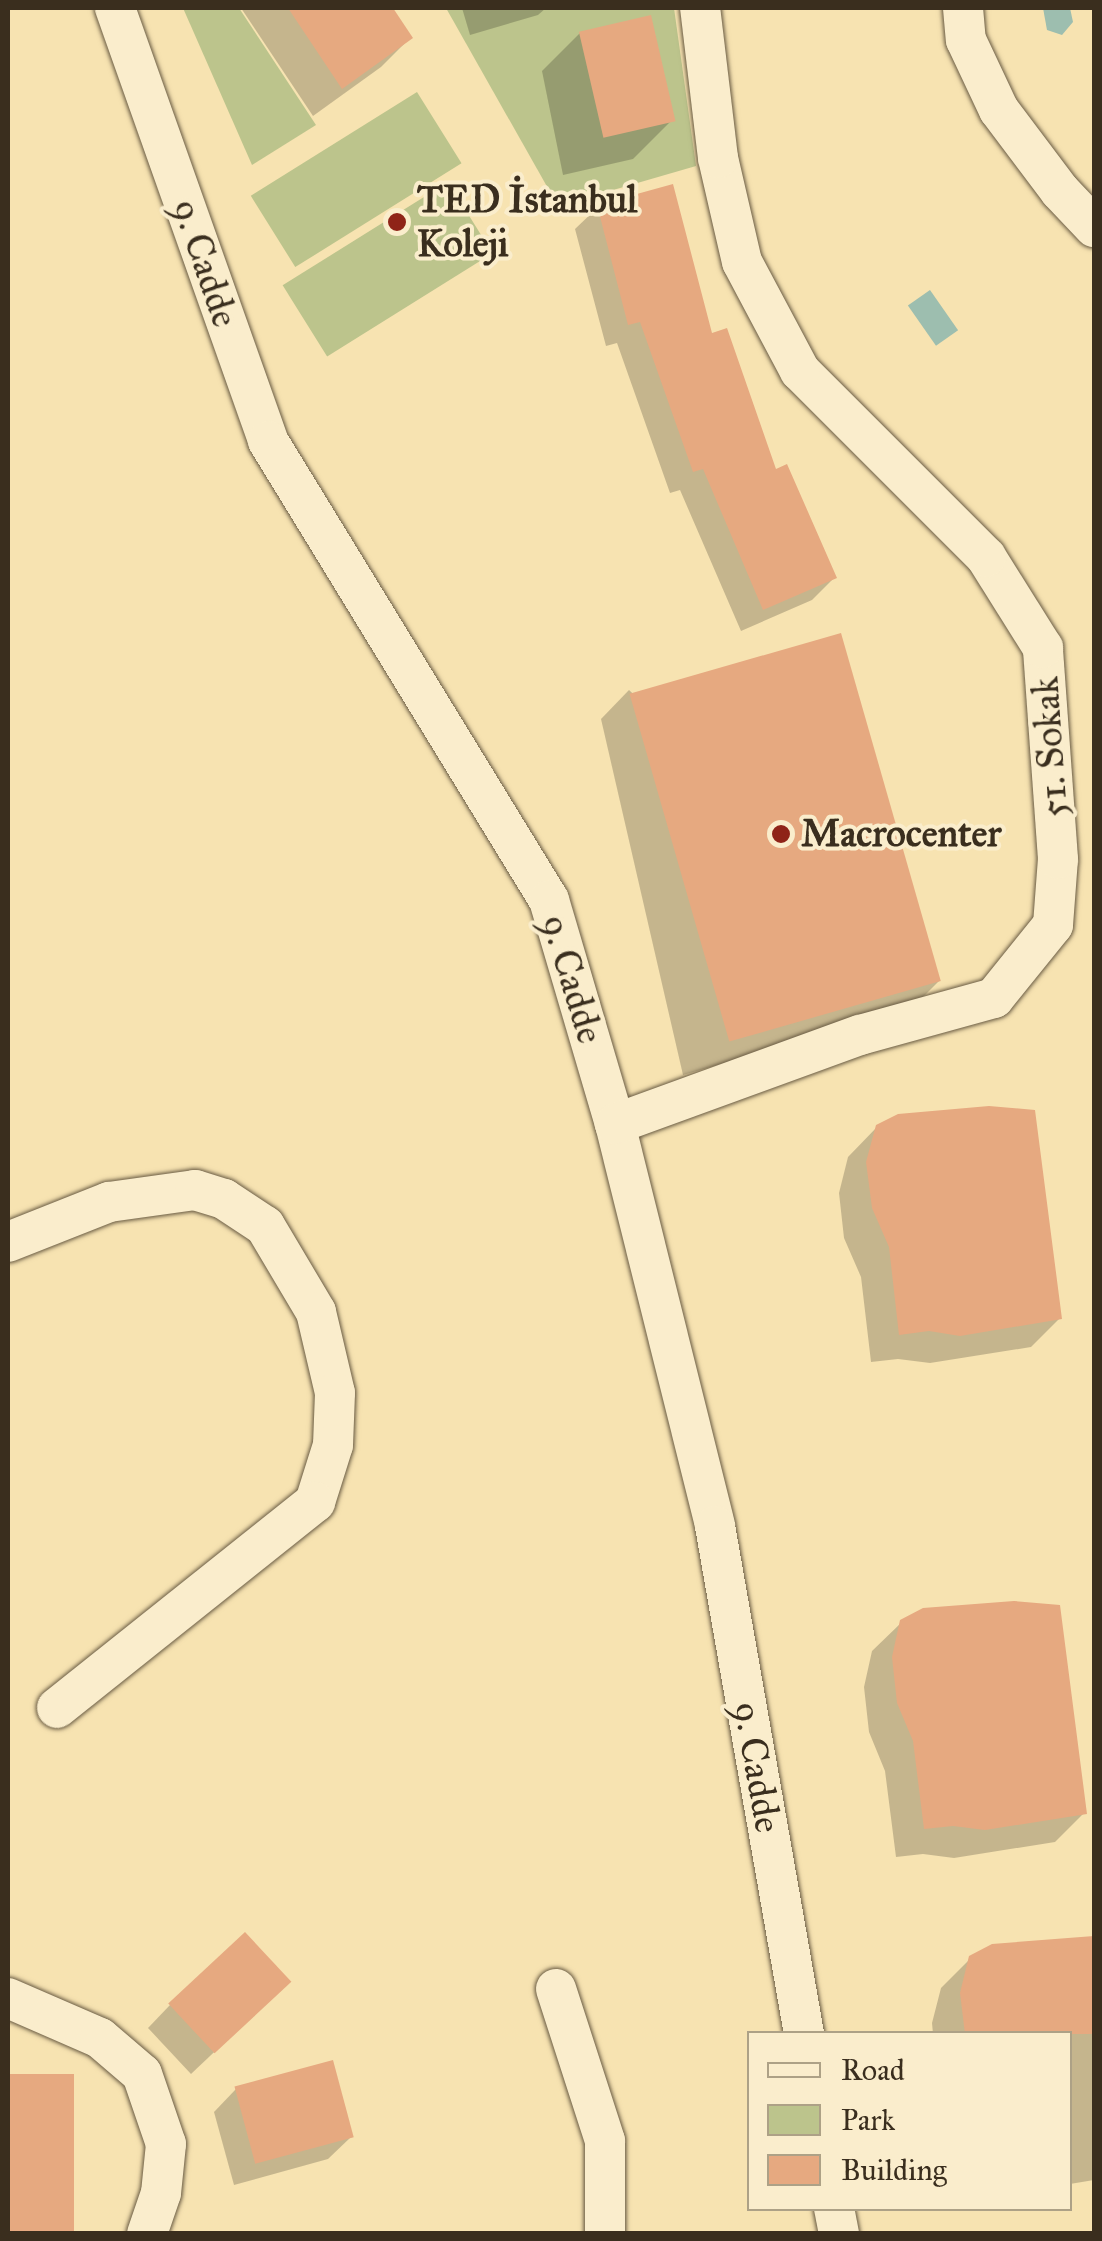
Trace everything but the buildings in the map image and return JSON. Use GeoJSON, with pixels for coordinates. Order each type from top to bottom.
{"type":"FeatureCollection","features":[{"type":"Feature","properties":{"kind":"street","name":"9. Cadde"},"geometry":{"type":"LineString","coordinates":[[116,8],[268,441],[549,900],[615,1124],[715,1526],[803,2031]]}},
{"type":"Feature","properties":{"kind":"street","name":"51. Sokak"},"geometry":{"type":"LineString","coordinates":[[615,1124],[860,1035],[994,998],[1053,925],[1058,859],[1043,648],[986,557],[800,371],[742,262],[718,158],[700,8]]}},
{"type":"Feature","properties":{"kind":"street"},"geometry":{"type":"LineString","coordinates":[[962,8],[966,40],[998,110],[1060,191],[1094,227]]}},
{"type":"Feature","properties":{"kind":"street"},"geometry":{"type":"LineString","coordinates":[[8,1242],[109,1202],[195,1190],[224,1198],[265,1226],[316,1312],[334,1393],[333,1445],[315,1502],[57,1708]]}},
{"type":"Feature","properties":{"kind":"street"},"geometry":{"type":"LineString","coordinates":[[556,1989],[605,2141],[605,2234]]}},
{"type":"Feature","properties":{"kind":"street"},"geometry":{"type":"LineString","coordinates":[[8,1998],[100,2038],[142,2074],[166,2144],[161,2193],[147,2234]]}},
{"type":"Feature","properties":{"kind":"green space"},"geometry":{"type":"Polygon","coordinates":[[[183,8],[239,8],[316,125],[252,165],[183,8]]]}},
{"type":"Feature","properties":{"kind":"green space"},"geometry":{"type":"Polygon","coordinates":[[[446,8],[674,8],[696,166],[558,206],[446,8]]]}},
{"type":"Feature","properties":{"kind":"green space"},"geometry":{"type":"Polygon","coordinates":[[[417,92],[462,163],[295,267],[251,196],[417,92]]]}},
{"type":"Feature","properties":{"kind":"green space"},"geometry":{"type":"Polygon","coordinates":[[[448,182],[493,253],[327,357],[283,285],[448,182]]]}},
{"type":"Feature","properties":{"kind":"shaded area"},"geometry":{"type":"Polygon","coordinates":[[[1043,8],[1070,8],[1073,22],[1062,35],[1047,30],[1043,8]]]}},
{"type":"Feature","properties":{"kind":"shaded area"},"geometry":{"type":"Polygon","coordinates":[[[930,290],[958,330],[936,346],[908,305],[930,290]]]}},
{"type":"Feature","properties":{"kind":"place","name":"TED İstanbul Koleji"},"geometry":{"type":"Point","coordinates":[397,222]}},
{"type":"Feature","properties":{"kind":"place","name":"Macrocenter"},"geometry":{"type":"Point","coordinates":[781,834]}}]}
